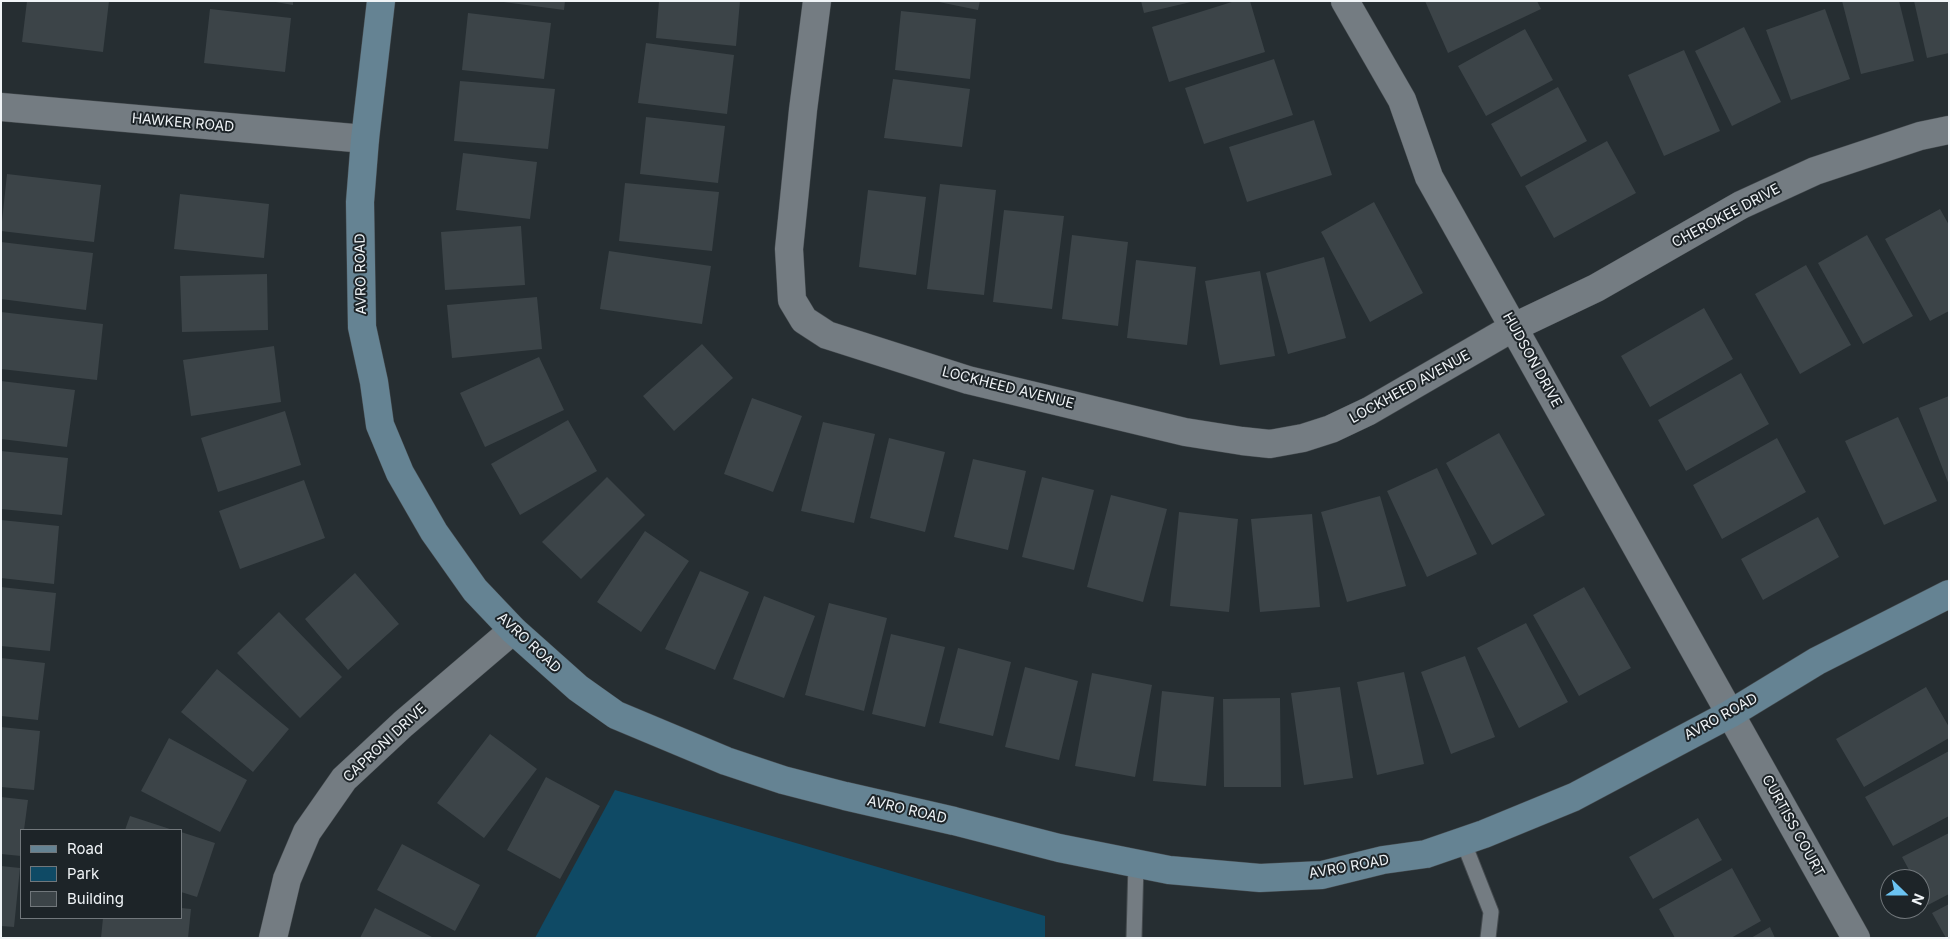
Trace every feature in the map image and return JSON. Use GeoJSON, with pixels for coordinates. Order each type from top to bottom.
{"type":"FeatureCollection","features":[{"type":"Feature","properties":{"kind":"street","name":"AVRO ROAD"},"geometry":{"type":"LineString","coordinates":[[381,1],[365,139],[360,202],[362,327],[374,382],[380,425],[400,473],[434,532],[475,590],[513,630],[578,688],[616,714],[726,761],[783,780],[845,796],[954,820],[1059,848],[1169,870],[1260,878],[1322,875],[1383,860],[1426,854],[1574,797],[1730,714],[1817,661],[1949,594]]}},
{"type":"Feature","properties":{"kind":"street","name":"LOCKHEED AVENUE"},"geometry":{"type":"LineString","coordinates":[[817,1],[803,110],[789,249],[792,300],[804,320],[827,335],[968,380],[1185,432],[1242,442],[1270,444],[1303,438],[1331,430],[1369,411],[1514,328]]}},
{"type":"Feature","properties":{"kind":"street","name":"HUDSON DRIVE"},"geometry":{"type":"LineString","coordinates":[[1346,1],[1402,100],[1429,177],[1730,714]]}},
{"type":"Feature","properties":{"kind":"street","name":"HAWKER ROAD"},"geometry":{"type":"LineString","coordinates":[[1,106],[365,139]]}},
{"type":"Feature","properties":{"kind":"street","name":"CHEROKEE DRIVE"},"geometry":{"type":"LineString","coordinates":[[1514,328],[1596,288],[1750,201],[1815,171],[1920,136],[1949,130]]}},
{"type":"Feature","properties":{"kind":"street","name":"CAPRONI DRIVE"},"geometry":{"type":"LineString","coordinates":[[274,938],[287,879],[307,832],[344,779],[403,724],[513,630]]}},
{"type":"Feature","properties":{"kind":"street","name":"CURTISS COURT"},"geometry":{"type":"LineString","coordinates":[[1730,714],[1856,938]]}},
{"type":"Feature","properties":{"kind":"lane"},"geometry":{"type":"LineString","coordinates":[[1463,841],[1491,912],[1488,938]]}},
{"type":"Feature","properties":{"kind":"lane"},"geometry":{"type":"LineString","coordinates":[[1134,938],[1136,863]]}},
{"type":"Feature","properties":{"kind":"green space"},"geometry":{"type":"Polygon","coordinates":[[[615,790],[1045,916],[1045,938],[535,938],[615,790]]]}},
{"type":"Feature","properties":{"kind":"building"},"geometry":{"type":"Polygon","coordinates":[[[27,1],[109,1],[103,52],[22,42],[27,1]]]}},
{"type":"Feature","properties":{"kind":"building"},"geometry":{"type":"Polygon","coordinates":[[[270,1],[293,1],[293,5],[270,1]]]}},
{"type":"Feature","properties":{"kind":"building"},"geometry":{"type":"Polygon","coordinates":[[[496,1],[565,1],[564,10],[496,1]]]}},
{"type":"Feature","properties":{"kind":"building"},"geometry":{"type":"Polygon","coordinates":[[[659,1],[740,1],[736,46],[656,38],[659,1]]]}},
{"type":"Feature","properties":{"kind":"building"},"geometry":{"type":"Polygon","coordinates":[[[934,1],[980,1],[978,10],[934,1]]]}},
{"type":"Feature","properties":{"kind":"building"},"geometry":{"type":"Polygon","coordinates":[[[1141,1],[1191,1],[1191,2],[1144,13],[1141,1]]]}},
{"type":"Feature","properties":{"kind":"building"},"geometry":{"type":"Polygon","coordinates":[[[1235,1],[1250,1],[1265,52],[1169,82],[1152,27],[1235,1]]]}},
{"type":"Feature","properties":{"kind":"building"},"geometry":{"type":"Polygon","coordinates":[[[1425,1],[1537,1],[1541,9],[1448,53],[1425,1]]]}},
{"type":"Feature","properties":{"kind":"building"},"geometry":{"type":"Polygon","coordinates":[[[1842,1],[1899,1],[1914,61],[1861,74],[1842,1]]]}},
{"type":"Feature","properties":{"kind":"building"},"geometry":{"type":"Polygon","coordinates":[[[1914,1],[1949,1],[1949,53],[1927,58],[1914,1]]]}},
{"type":"Feature","properties":{"kind":"building"},"geometry":{"type":"Polygon","coordinates":[[[210,9],[291,18],[285,72],[204,63],[210,9]]]}},
{"type":"Feature","properties":{"kind":"building"},"geometry":{"type":"Polygon","coordinates":[[[1825,9],[1850,79],[1791,100],[1766,30],[1825,9]]]}},
{"type":"Feature","properties":{"kind":"building"},"geometry":{"type":"Polygon","coordinates":[[[901,11],[976,19],[970,79],[895,70],[901,11]]]}},
{"type":"Feature","properties":{"kind":"building"},"geometry":{"type":"Polygon","coordinates":[[[468,13],[551,23],[544,79],[462,70],[468,13]]]}},
{"type":"Feature","properties":{"kind":"building"},"geometry":{"type":"Polygon","coordinates":[[[1744,27],[1781,102],[1732,126],[1695,51],[1744,27]]]}},
{"type":"Feature","properties":{"kind":"building"},"geometry":{"type":"Polygon","coordinates":[[[1525,29],[1553,80],[1486,116],[1458,66],[1525,29]]]}},
{"type":"Feature","properties":{"kind":"building"},"geometry":{"type":"Polygon","coordinates":[[[646,43],[734,55],[727,114],[638,103],[646,43]]]}},
{"type":"Feature","properties":{"kind":"building"},"geometry":{"type":"Polygon","coordinates":[[[1684,50],[1720,131],[1664,156],[1628,75],[1684,50]]]}},
{"type":"Feature","properties":{"kind":"building"},"geometry":{"type":"Polygon","coordinates":[[[1274,59],[1293,115],[1204,144],[1185,88],[1274,59]]]}},
{"type":"Feature","properties":{"kind":"building"},"geometry":{"type":"Polygon","coordinates":[[[893,79],[970,89],[962,147],[884,138],[893,79]]]}},
{"type":"Feature","properties":{"kind":"building"},"geometry":{"type":"Polygon","coordinates":[[[460,81],[555,89],[548,149],[454,141],[460,81]]]}},
{"type":"Feature","properties":{"kind":"building"},"geometry":{"type":"Polygon","coordinates":[[[1558,87],[1587,141],[1521,177],[1491,124],[1558,87]]]}},
{"type":"Feature","properties":{"kind":"building"},"geometry":{"type":"Polygon","coordinates":[[[646,117],[725,126],[718,183],[640,174],[646,117]]]}},
{"type":"Feature","properties":{"kind":"building"},"geometry":{"type":"Polygon","coordinates":[[[1314,120],[1332,175],[1247,202],[1229,147],[1314,120]]]}},
{"type":"Feature","properties":{"kind":"building"},"geometry":{"type":"Polygon","coordinates":[[[1607,141],[1636,193],[1554,238],[1525,186],[1607,141]]]}},
{"type":"Feature","properties":{"kind":"building"},"geometry":{"type":"Polygon","coordinates":[[[463,153],[537,162],[530,219],[456,210],[463,153]]]}},
{"type":"Feature","properties":{"kind":"building"},"geometry":{"type":"Polygon","coordinates":[[[7,174],[101,185],[94,242],[1,231],[7,174]]]}},
{"type":"Feature","properties":{"kind":"building"},"geometry":{"type":"Polygon","coordinates":[[[625,183],[719,192],[712,251],[619,241],[625,183]]]}},
{"type":"Feature","properties":{"kind":"building"},"geometry":{"type":"Polygon","coordinates":[[[940,184],[996,190],[984,295],[927,289],[940,184]]]}},
{"type":"Feature","properties":{"kind":"building"},"geometry":{"type":"Polygon","coordinates":[[[868,190],[926,197],[916,275],[859,267],[868,190]]]}},
{"type":"Feature","properties":{"kind":"building"},"geometry":{"type":"Polygon","coordinates":[[[180,194],[269,204],[264,258],[174,249],[180,194]]]}},
{"type":"Feature","properties":{"kind":"building"},"geometry":{"type":"Polygon","coordinates":[[[1374,202],[1423,293],[1370,322],[1321,232],[1374,202]]]}},
{"type":"Feature","properties":{"kind":"building"},"geometry":{"type":"Polygon","coordinates":[[[1940,209],[1949,225],[1949,311],[1930,321],[1885,239],[1940,209]]]}},
{"type":"Feature","properties":{"kind":"building"},"geometry":{"type":"Polygon","coordinates":[[[1004,210],[1064,216],[1052,309],[993,302],[1004,210]]]}},
{"type":"Feature","properties":{"kind":"building"},"geometry":{"type":"Polygon","coordinates":[[[521,226],[525,285],[445,290],[441,232],[521,226]]]}},
{"type":"Feature","properties":{"kind":"building"},"geometry":{"type":"Polygon","coordinates":[[[1072,235],[1128,242],[1118,326],[1062,319],[1072,235]]]}},
{"type":"Feature","properties":{"kind":"building"},"geometry":{"type":"Polygon","coordinates":[[[1867,235],[1913,316],[1863,344],[1818,263],[1867,235]]]}},
{"type":"Feature","properties":{"kind":"building"},"geometry":{"type":"Polygon","coordinates":[[[1,242],[93,253],[86,310],[1,299],[1,242]]]}},
{"type":"Feature","properties":{"kind":"building"},"geometry":{"type":"Polygon","coordinates":[[[609,251],[711,266],[702,324],[600,309],[609,251]]]}},
{"type":"Feature","properties":{"kind":"building"},"geometry":{"type":"Polygon","coordinates":[[[1324,257],[1346,338],[1288,354],[1266,273],[1324,257]]]}},
{"type":"Feature","properties":{"kind":"building"},"geometry":{"type":"Polygon","coordinates":[[[1136,260],[1196,267],[1187,345],[1127,338],[1136,260]]]}},
{"type":"Feature","properties":{"kind":"building"},"geometry":{"type":"Polygon","coordinates":[[[1806,265],[1851,345],[1800,374],[1755,294],[1806,265]]]}},
{"type":"Feature","properties":{"kind":"building"},"geometry":{"type":"Polygon","coordinates":[[[1260,271],[1275,356],[1220,365],[1205,281],[1260,271]]]}},
{"type":"Feature","properties":{"kind":"building"},"geometry":{"type":"Polygon","coordinates":[[[267,274],[268,330],[182,332],[180,276],[267,274]]]}},
{"type":"Feature","properties":{"kind":"building"},"geometry":{"type":"Polygon","coordinates":[[[537,297],[542,349],[452,358],[447,305],[537,297]]]}},
{"type":"Feature","properties":{"kind":"building"},"geometry":{"type":"Polygon","coordinates":[[[1704,308],[1733,359],[1650,407],[1621,356],[1704,308]]]}},
{"type":"Feature","properties":{"kind":"building"},"geometry":{"type":"Polygon","coordinates":[[[1,312],[103,324],[97,380],[1,369],[1,312]]]}},
{"type":"Feature","properties":{"kind":"building"},"geometry":{"type":"Polygon","coordinates":[[[702,344],[733,378],[674,431],[643,396],[702,344]]]}},
{"type":"Feature","properties":{"kind":"building"},"geometry":{"type":"Polygon","coordinates":[[[274,346],[281,402],[191,416],[183,360],[274,346]]]}},
{"type":"Feature","properties":{"kind":"building"},"geometry":{"type":"Polygon","coordinates":[[[539,357],[564,410],[485,447],[460,393],[539,357]]]}},
{"type":"Feature","properties":{"kind":"building"},"geometry":{"type":"Polygon","coordinates":[[[1741,373],[1769,424],[1686,471],[1658,420],[1741,373]]]}},
{"type":"Feature","properties":{"kind":"building"},"geometry":{"type":"Polygon","coordinates":[[[1,381],[75,390],[67,447],[1,439],[1,381]]]}},
{"type":"Feature","properties":{"kind":"building"},"geometry":{"type":"Polygon","coordinates":[[[1949,396],[1949,485],[1919,408],[1949,396]]]}},
{"type":"Feature","properties":{"kind":"building"},"geometry":{"type":"Polygon","coordinates":[[[752,398],[802,416],[773,492],[724,474],[752,398]]]}},
{"type":"Feature","properties":{"kind":"building"},"geometry":{"type":"Polygon","coordinates":[[[285,411],[301,465],[218,492],[201,438],[285,411]]]}},
{"type":"Feature","properties":{"kind":"building"},"geometry":{"type":"Polygon","coordinates":[[[1898,417],[1937,501],[1884,525],[1845,441],[1898,417]]]}},
{"type":"Feature","properties":{"kind":"building"},"geometry":{"type":"Polygon","coordinates":[[[568,420],[597,471],[520,515],[491,464],[568,420]]]}},
{"type":"Feature","properties":{"kind":"building"},"geometry":{"type":"Polygon","coordinates":[[[823,422],[875,434],[854,523],[801,511],[823,422]]]}},
{"type":"Feature","properties":{"kind":"building"},"geometry":{"type":"Polygon","coordinates":[[[1499,433],[1545,515],[1492,545],[1446,463],[1499,433]]]}},
{"type":"Feature","properties":{"kind":"building"},"geometry":{"type":"Polygon","coordinates":[[[889,438],[945,452],[925,532],[870,518],[889,438]]]}},
{"type":"Feature","properties":{"kind":"building"},"geometry":{"type":"Polygon","coordinates":[[[1777,438],[1806,492],[1722,539],[1693,485],[1777,438]]]}},
{"type":"Feature","properties":{"kind":"building"},"geometry":{"type":"Polygon","coordinates":[[[1,451],[68,458],[62,515],[1,509],[1,451]]]}},
{"type":"Feature","properties":{"kind":"building"},"geometry":{"type":"Polygon","coordinates":[[[973,459],[1026,471],[1008,550],[954,537],[973,459]]]}},
{"type":"Feature","properties":{"kind":"building"},"geometry":{"type":"Polygon","coordinates":[[[1437,468],[1477,554],[1427,577],[1387,491],[1437,468]]]}},
{"type":"Feature","properties":{"kind":"building"},"geometry":{"type":"Polygon","coordinates":[[[607,477],[645,515],[581,579],[542,542],[607,477]]]}},
{"type":"Feature","properties":{"kind":"building"},"geometry":{"type":"Polygon","coordinates":[[[1042,477],[1094,490],[1074,570],[1022,557],[1042,477]]]}},
{"type":"Feature","properties":{"kind":"building"},"geometry":{"type":"Polygon","coordinates":[[[304,480],[325,538],[240,569],[219,511],[304,480]]]}},
{"type":"Feature","properties":{"kind":"building"},"geometry":{"type":"Polygon","coordinates":[[[1111,495],[1167,509],[1143,602],[1087,587],[1111,495]]]}},
{"type":"Feature","properties":{"kind":"building"},"geometry":{"type":"Polygon","coordinates":[[[1380,496],[1406,586],[1347,602],[1321,512],[1380,496]]]}},
{"type":"Feature","properties":{"kind":"building"},"geometry":{"type":"Polygon","coordinates":[[[1179,512],[1238,519],[1229,612],[1170,606],[1179,512]]]}},
{"type":"Feature","properties":{"kind":"building"},"geometry":{"type":"Polygon","coordinates":[[[1312,514],[1320,607],[1260,612],[1251,519],[1312,514]]]}},
{"type":"Feature","properties":{"kind":"building"},"geometry":{"type":"Polygon","coordinates":[[[1818,517],[1839,557],[1763,600],[1741,559],[1818,517]]]}},
{"type":"Feature","properties":{"kind":"building"},"geometry":{"type":"Polygon","coordinates":[[[1,520],[59,526],[54,584],[1,578],[1,520]]]}},
{"type":"Feature","properties":{"kind":"building"},"geometry":{"type":"Polygon","coordinates":[[[645,531],[689,561],[641,632],[597,602],[645,531]]]}},
{"type":"Feature","properties":{"kind":"building"},"geometry":{"type":"Polygon","coordinates":[[[700,571],[749,592],[715,670],[665,649],[700,571]]]}},
{"type":"Feature","properties":{"kind":"building"},"geometry":{"type":"Polygon","coordinates":[[[355,573],[399,624],[348,670],[305,619],[355,573]]]}},
{"type":"Feature","properties":{"kind":"building"},"geometry":{"type":"Polygon","coordinates":[[[1,587],[56,593],[50,651],[1,646],[1,587]]]}},
{"type":"Feature","properties":{"kind":"building"},"geometry":{"type":"Polygon","coordinates":[[[1584,587],[1631,668],[1579,696],[1533,615],[1584,587]]]}},
{"type":"Feature","properties":{"kind":"building"},"geometry":{"type":"Polygon","coordinates":[[[764,596],[815,616],[784,698],[733,679],[764,596]]]}},
{"type":"Feature","properties":{"kind":"building"},"geometry":{"type":"Polygon","coordinates":[[[829,603],[887,618],[864,711],[805,695],[829,603]]]}},
{"type":"Feature","properties":{"kind":"building"},"geometry":{"type":"Polygon","coordinates":[[[279,612],[342,677],[300,718],[237,653],[279,612]]]}},
{"type":"Feature","properties":{"kind":"building"},"geometry":{"type":"Polygon","coordinates":[[[1526,623],[1568,702],[1519,728],[1477,648],[1526,623]]]}},
{"type":"Feature","properties":{"kind":"building"},"geometry":{"type":"Polygon","coordinates":[[[891,634],[945,647],[925,727],[872,714],[891,634]]]}},
{"type":"Feature","properties":{"kind":"building"},"geometry":{"type":"Polygon","coordinates":[[[958,648],[1011,662],[993,736],[939,723],[958,648]]]}},
{"type":"Feature","properties":{"kind":"building"},"geometry":{"type":"Polygon","coordinates":[[[1465,656],[1495,737],[1451,754],[1421,672],[1465,656]]]}},
{"type":"Feature","properties":{"kind":"building"},"geometry":{"type":"Polygon","coordinates":[[[1,658],[45,663],[38,720],[1,716],[1,658]]]}},
{"type":"Feature","properties":{"kind":"building"},"geometry":{"type":"Polygon","coordinates":[[[1025,667],[1078,681],[1059,760],[1005,747],[1025,667]]]}},
{"type":"Feature","properties":{"kind":"building"},"geometry":{"type":"Polygon","coordinates":[[[217,669],[289,729],[253,772],[181,712],[217,669]]]}},
{"type":"Feature","properties":{"kind":"building"},"geometry":{"type":"Polygon","coordinates":[[[1404,672],[1424,764],[1377,775],[1357,682],[1404,672]]]}},
{"type":"Feature","properties":{"kind":"building"},"geometry":{"type":"Polygon","coordinates":[[[1092,673],[1152,685],[1135,777],[1075,766],[1092,673]]]}},
{"type":"Feature","properties":{"kind":"building"},"geometry":{"type":"Polygon","coordinates":[[[1340,687],[1353,778],[1304,785],[1291,693],[1340,687]]]}},
{"type":"Feature","properties":{"kind":"building"},"geometry":{"type":"Polygon","coordinates":[[[1926,687],[1949,727],[1949,738],[1864,787],[1836,739],[1926,687]]]}},
{"type":"Feature","properties":{"kind":"building"},"geometry":{"type":"Polygon","coordinates":[[[1162,691],[1214,697],[1206,786],[1153,781],[1162,691]]]}},
{"type":"Feature","properties":{"kind":"building"},"geometry":{"type":"Polygon","coordinates":[[[1280,698],[1281,787],[1224,787],[1223,699],[1280,698]]]}},
{"type":"Feature","properties":{"kind":"building"},"geometry":{"type":"Polygon","coordinates":[[[1,727],[40,731],[34,790],[1,787],[1,727]]]}},
{"type":"Feature","properties":{"kind":"building"},"geometry":{"type":"Polygon","coordinates":[[[490,734],[537,769],[484,838],[437,803],[490,734]]]}},
{"type":"Feature","properties":{"kind":"building"},"geometry":{"type":"Polygon","coordinates":[[[169,738],[247,780],[220,832],[141,791],[169,738]]]}},
{"type":"Feature","properties":{"kind":"building"},"geometry":{"type":"Polygon","coordinates":[[[1949,751],[1949,816],[1893,846],[1865,797],[1949,751]]]}},
{"type":"Feature","properties":{"kind":"building"},"geometry":{"type":"Polygon","coordinates":[[[546,777],[600,806],[560,879],[507,850],[546,777]]]}},
{"type":"Feature","properties":{"kind":"building"},"geometry":{"type":"Polygon","coordinates":[[[1,797],[28,800],[24,829],[20,829],[20,856],[1,854],[1,797]]]}},
{"type":"Feature","properties":{"kind":"building"},"geometry":{"type":"Polygon","coordinates":[[[130,816],[170,829],[125,829],[130,816]]]}},
{"type":"Feature","properties":{"kind":"building"},"geometry":{"type":"Polygon","coordinates":[[[1698,818],[1722,860],[1653,899],[1629,857],[1698,818]]]}},
{"type":"Feature","properties":{"kind":"building"},"geometry":{"type":"Polygon","coordinates":[[[182,832],[215,843],[197,897],[182,892],[182,832]]]}},
{"type":"Feature","properties":{"kind":"building"},"geometry":{"type":"Polygon","coordinates":[[[1949,833],[1949,894],[1930,904],[1930,869],[1909,869],[1902,857],[1949,833]]]}},
{"type":"Feature","properties":{"kind":"building"},"geometry":{"type":"Polygon","coordinates":[[[402,844],[480,885],[455,931],[377,890],[402,844]]]}},
{"type":"Feature","properties":{"kind":"building"},"geometry":{"type":"Polygon","coordinates":[[[1,866],[20,868],[14,927],[1,926],[1,866]]]}},
{"type":"Feature","properties":{"kind":"building"},"geometry":{"type":"Polygon","coordinates":[[[1732,868],[1761,921],[1731,938],[1675,938],[1659,909],[1732,868]]]}},
{"type":"Feature","properties":{"kind":"building"},"geometry":{"type":"Polygon","coordinates":[[[1949,904],[1949,938],[1946,938],[1932,913],[1949,904]]]}},
{"type":"Feature","properties":{"kind":"building"},"geometry":{"type":"Polygon","coordinates":[[[182,908],[191,909],[188,938],[101,938],[103,919],[182,919],[182,908]]]}},
{"type":"Feature","properties":{"kind":"building"},"geometry":{"type":"Polygon","coordinates":[[[375,908],[434,938],[360,938],[375,908]]]}},
{"type":"Feature","properties":{"kind":"building"},"geometry":{"type":"Polygon","coordinates":[[[1770,927],[1775,938],[1751,938],[1770,927]]]}}]}
